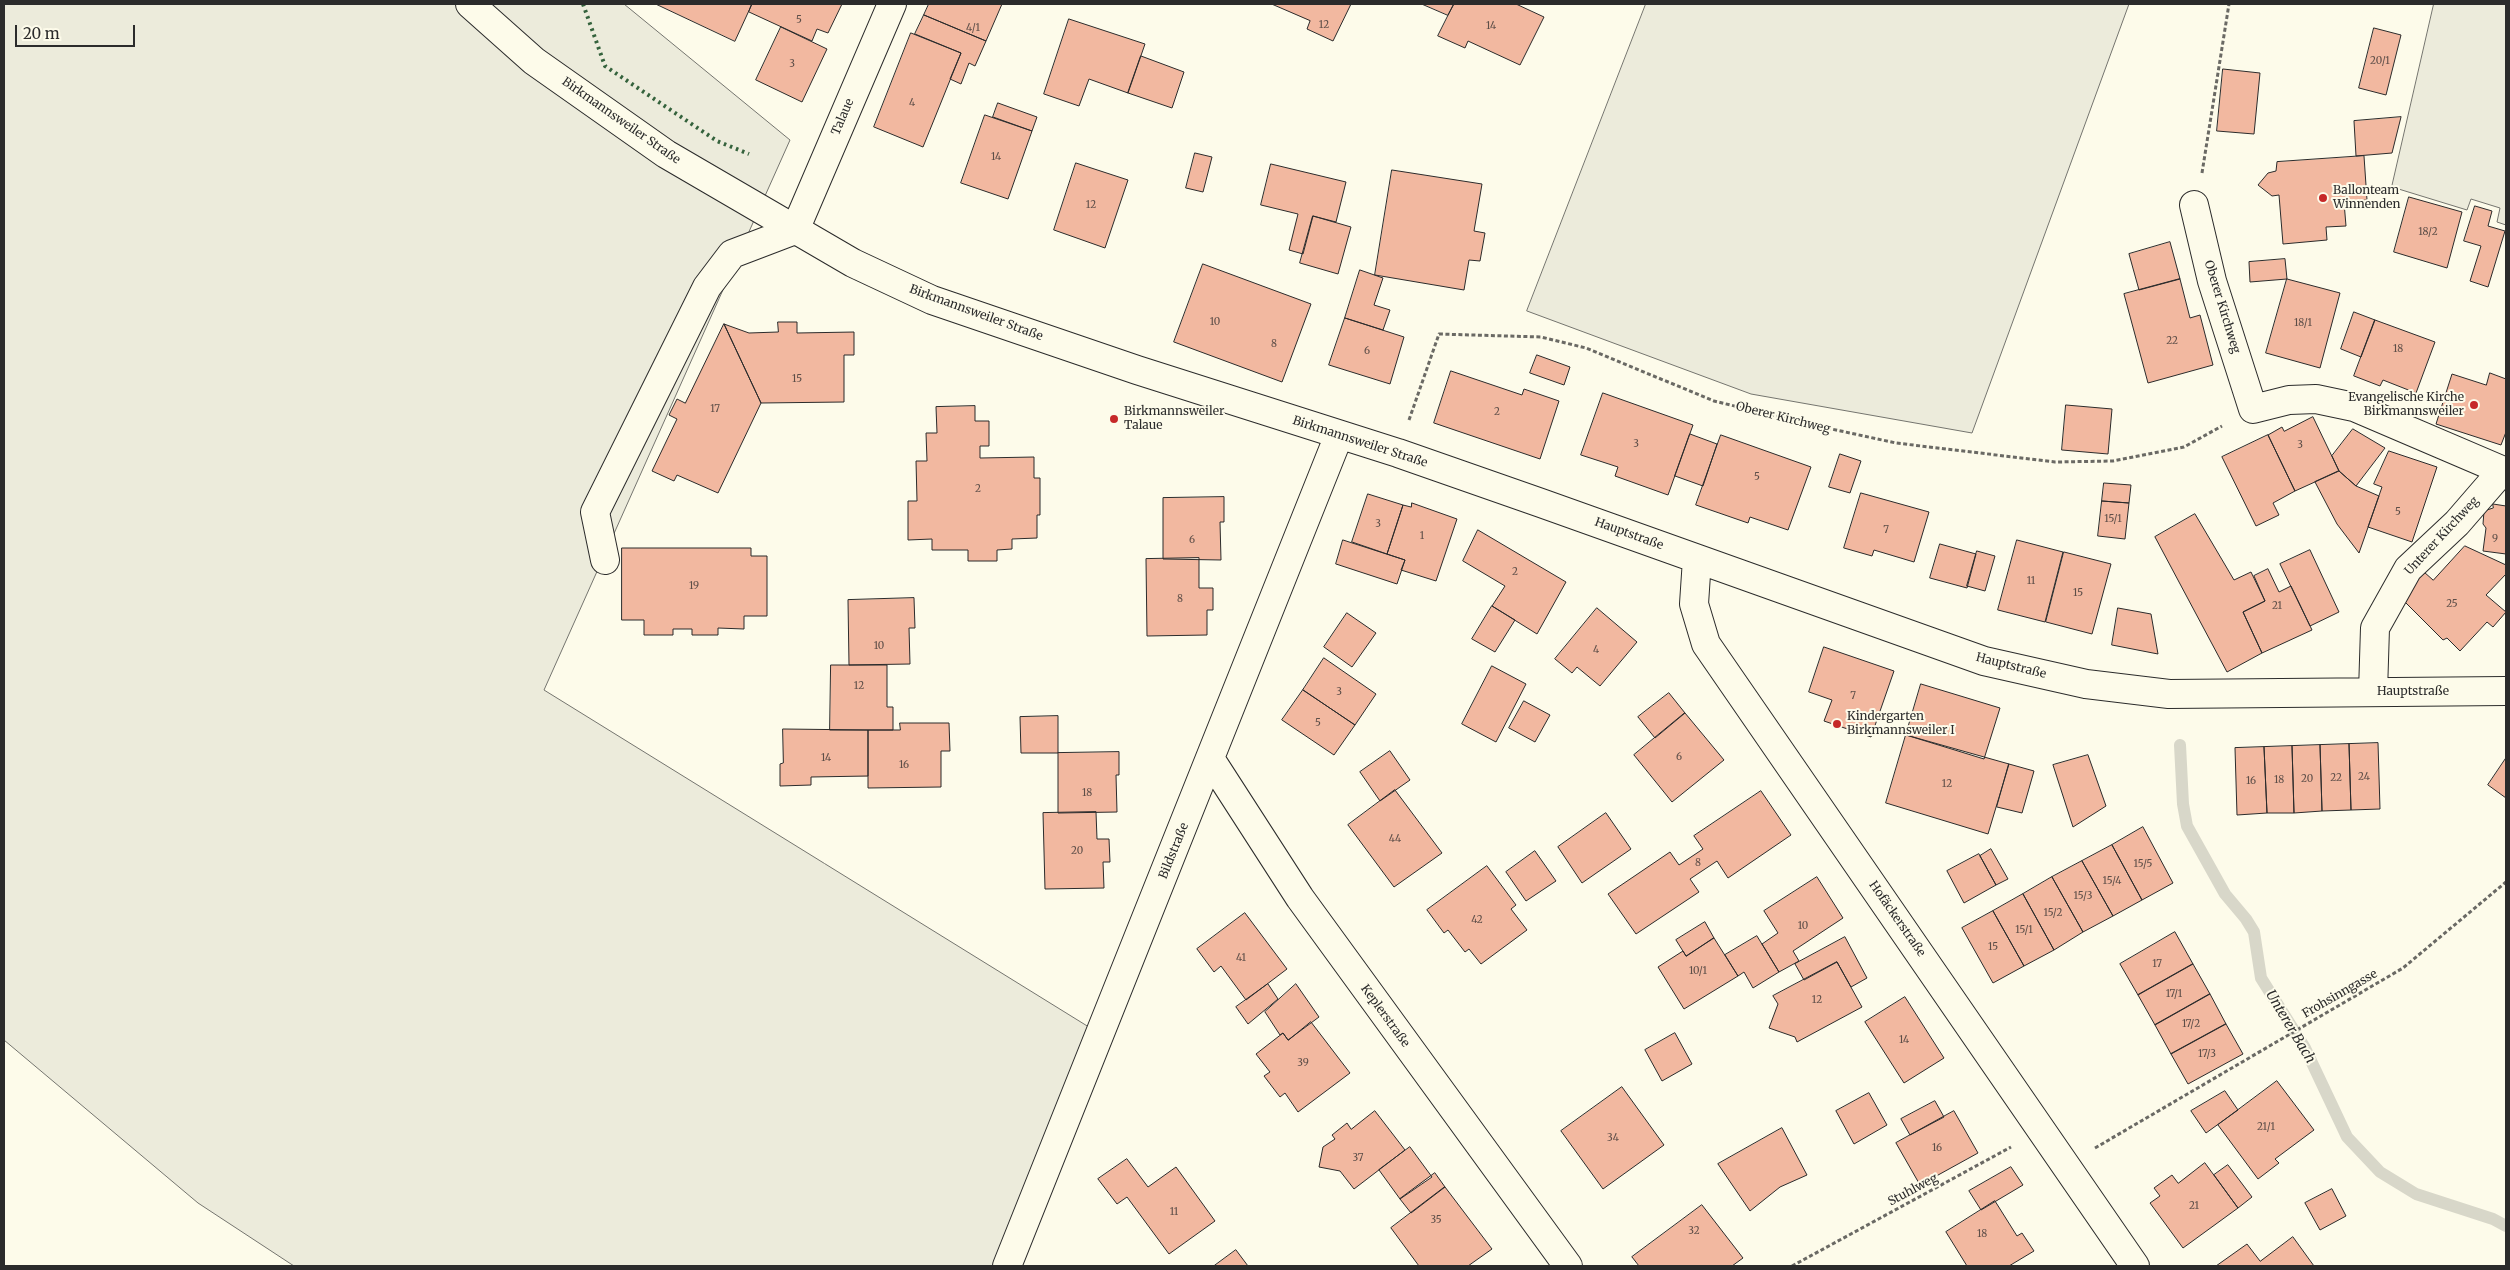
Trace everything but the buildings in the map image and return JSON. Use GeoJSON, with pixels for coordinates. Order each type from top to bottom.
{"type":"FeatureCollection","features":[{"type":"Feature","properties":{"kind":"street","name":"Birkmannsweiler Straße"},"geometry":{"type":"LineString","coordinates":[[470,4],[534,61],[666,154],[854,263],[932,300],[1137,370],[1398,453],[1541,502]]}},
{"type":"Feature","properties":{"kind":"street","name":"Talaue"},"geometry":{"type":"LineString","coordinates":[[795,230],[892,4]]}},
{"type":"Feature","properties":{"kind":"street","name":"Oberer Kirchweg"},"geometry":{"type":"LineString","coordinates":[[2194,205],[2212,281],[2253,409]]}},
{"type":"Feature","properties":{"kind":"street"},"geometry":{"type":"LineString","coordinates":[[604,560],[595,512],[707,287],[732,254],[795,230]]}},
{"type":"Feature","properties":{"kind":"street"},"geometry":{"type":"LineString","coordinates":[[2253,409],[2289,400],[2316,399],[2354,407],[2504,472]]}},
{"type":"Feature","properties":{"kind":"street","name":"Bildstraße"},"geometry":{"type":"LineString","coordinates":[[1007,1266],[1211,760],[1339,435]]}},
{"type":"Feature","properties":{"kind":"street","name":"Unterer Kirchweg"},"geometry":{"type":"LineString","coordinates":[[2373,692],[2375,628],[2408,569],[2457,523],[2504,472]]}},
{"type":"Feature","properties":{"kind":"street","name":"Hauptstraße"},"geometry":{"type":"LineString","coordinates":[[1541,502],[1984,661],[2086,684],[2169,694],[2506,691]]}},
{"type":"Feature","properties":{"kind":"street","name":"Hofäckerstraße"},"geometry":{"type":"LineString","coordinates":[[1697,559],[1694,604],[1706,644],[2135,1266]]}},
{"type":"Feature","properties":{"kind":"street","name":"Keplerstraße"},"geometry":{"type":"LineString","coordinates":[[1211,760],[1300,898],[1568,1266]]}},
{"type":"Feature","properties":{"kind":"path"},"geometry":{"type":"LineString","coordinates":[[2194,205],[2203,168],[2229,4]]}},
{"type":"Feature","properties":{"kind":"path","name":"Oberer Kirchweg"},"geometry":{"type":"LineString","coordinates":[[1398,453],[1439,334],[1540,337],[1586,348],[1714,401],[1804,423],[1896,443],[2055,462],[2113,461],[2184,447],[2253,409]]}},
{"type":"Feature","properties":{"kind":"path","name":"Frohsinngasse"},"geometry":{"type":"LineString","coordinates":[[2066,1165],[2403,968],[2506,882]]}},
{"type":"Feature","properties":{"kind":"path","name":"Stuhlweg"},"geometry":{"type":"LineString","coordinates":[[1792,1266],[2043,1130]]}},
{"type":"Feature","properties":{"kind":"shaded area"},"geometry":{"type":"Polygon","coordinates":[[[4,4],[624,4],[790,140],[544,690],[1105,1037],[1014,1266],[294,1266],[198,1203],[4,1040],[4,4]]]}},
{"type":"Feature","properties":{"kind":"shaded area"},"geometry":{"type":"Polygon","coordinates":[[[1646,4],[2129,4],[1972,433],[1751,394],[1527,311],[1646,4]]]}},
{"type":"Feature","properties":{"kind":"shaded area"},"geometry":{"type":"Polygon","coordinates":[[[2434,4],[2506,4],[2506,225],[2497,222],[2500,208],[2471,199],[2467,210],[2392,187],[2434,4]]]}},
{"type":"Feature","properties":{"kind":"waterway","name":"Unterer Bach"},"geometry":{"type":"LineString","coordinates":[[2180,745],[2183,804],[2187,826],[2225,894],[2246,919],[2254,932],[2261,978],[2305,1048],[2347,1137],[2380,1172],[2416,1194],[2493,1219],[2506,1226]]}},
{"type":"Feature","properties":{"kind":"hedge"},"geometry":{"type":"LineString","coordinates":[[583,4],[605,66],[717,141],[749,154]]}},
{"type":"Feature","properties":{"kind":"place","name":"Ballonteam Winnenden"},"geometry":{"type":"Point","coordinates":[2323,198]}},
{"type":"Feature","properties":{"kind":"place","name":"Evangelische Kirche Birkmannsweiler"},"geometry":{"type":"Point","coordinates":[2474,405]}},
{"type":"Feature","properties":{"kind":"place","name":"Birkmannsweiler Talaue"},"geometry":{"type":"Point","coordinates":[1114,419]}},
{"type":"Feature","properties":{"kind":"place","name":"Kindergarten Birkmannsweiler I"},"geometry":{"type":"Point","coordinates":[1837,724]}}]}
